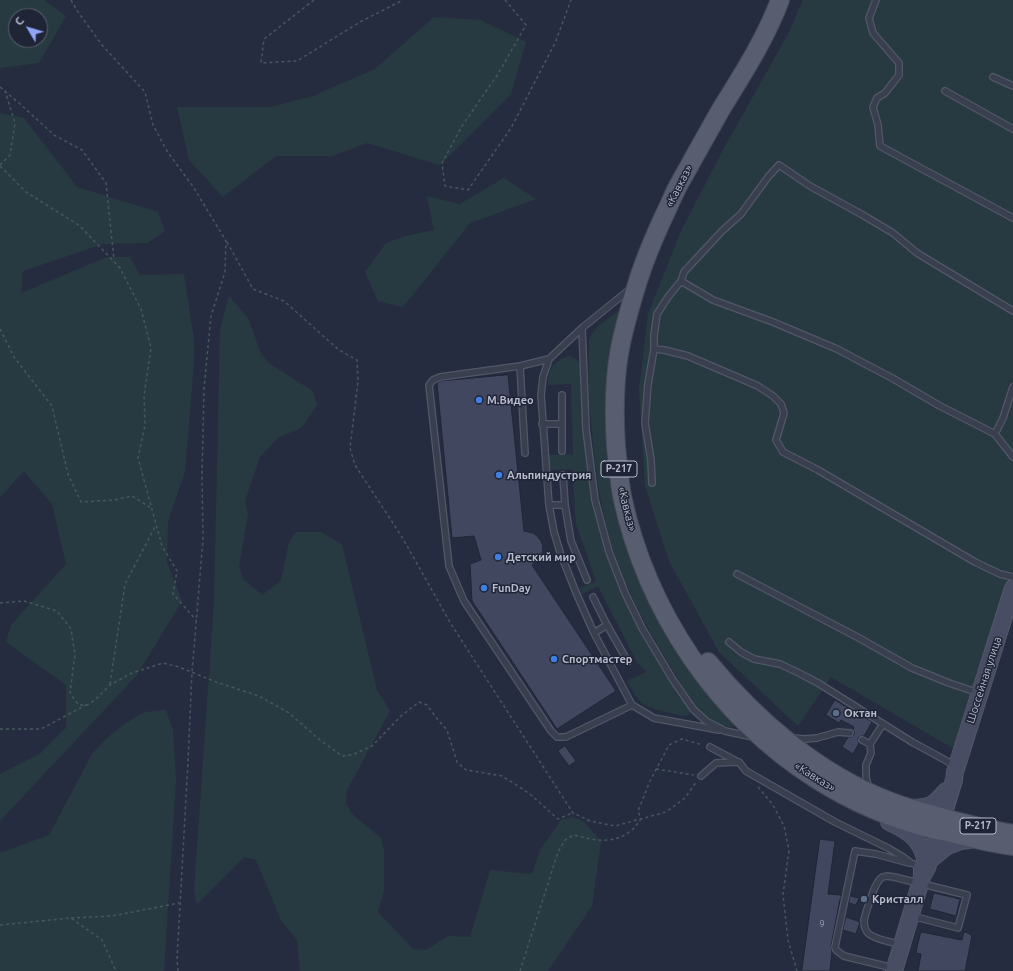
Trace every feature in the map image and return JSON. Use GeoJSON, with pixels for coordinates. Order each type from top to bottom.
{"type":"FeatureCollection","features":[{"type":"Feature","properties":{"kind":"main road","name":"«Кавказ»"},"geometry":{"type":"LineString","coordinates":[[780,0],[758,49],[719,113],[676,189],[645,258],[628,315],[619,354],[615,390],[614,424],[622,494],[630,526],[642,562],[656,596],[673,630],[716,692],[737,715],[801,752],[828,770],[888,801],[909,808],[934,835]]}},
{"type":"Feature","properties":{"kind":"main road","name":"«Кавказ»"},"geometry":{"type":"LineString","coordinates":[[789,0],[765,52],[685,194],[657,252],[646,280],[636,314],[629,352],[625,397],[625,424],[632,491],[640,524],[666,592],[682,623],[702,654],[726,684],[762,720],[771,736],[790,762],[818,780],[862,804],[934,835],[996,831],[1013,834]]}},
{"type":"Feature","properties":{"kind":"main road","name":"Шоссейная улица"},"geometry":{"type":"LineString","coordinates":[[934,835],[950,778],[956,769],[1013,588]]}},
{"type":"Feature","properties":{"kind":"main road"},"geometry":{"type":"LineString","coordinates":[[790,762],[797,771],[824,790],[852,806],[902,827],[919,842],[923,849],[934,835],[950,827],[996,838],[1013,840]]}},
{"type":"Feature","properties":{"kind":"main road"},"geometry":{"type":"LineString","coordinates":[[895,970],[934,835],[951,800],[954,807],[969,821],[977,833],[947,846],[934,835]]}},
{"type":"Feature","properties":{"kind":"main road"},"geometry":{"type":"LineString","coordinates":[[909,808],[930,806],[938,801],[934,835]]}},
{"type":"Feature","properties":{"kind":"main road","name":"«Кавказ»"},"geometry":{"type":"LineString","coordinates":[[977,833],[1013,846]]}},
{"type":"Feature","properties":{"kind":"lane"},"geometry":{"type":"LineString","coordinates":[[876,0],[869,18],[873,33],[899,63],[899,75],[885,93],[877,98],[873,107],[878,124],[880,146],[1013,218]]}},
{"type":"Feature","properties":{"kind":"lane"},"geometry":{"type":"LineString","coordinates":[[994,77],[1013,86]]}},
{"type":"Feature","properties":{"kind":"lane"},"geometry":{"type":"LineString","coordinates":[[945,91],[1013,129]]}},
{"type":"Feature","properties":{"kind":"lane"},"geometry":{"type":"LineString","coordinates":[[652,482],[652,460],[645,423],[648,384],[654,349],[657,314],[668,296],[681,281],[684,272],[722,231],[741,214],[768,177],[779,165],[810,186],[893,233],[917,253],[1013,311]]}},
{"type":"Feature","properties":{"kind":"lane"},"geometry":{"type":"LineString","coordinates":[[676,189],[666,202],[652,230],[641,256],[630,289],[582,328],[549,359],[543,377],[541,395],[542,424],[549,505],[554,532],[560,552],[594,632],[632,705],[654,718],[725,731],[795,739],[817,738],[838,732],[850,733]]}},
{"type":"Feature","properties":{"kind":"lane"},"geometry":{"type":"LineString","coordinates":[[681,281],[713,300],[773,322],[837,349],[892,378],[940,406],[995,434],[1013,457]]}},
{"type":"Feature","properties":{"kind":"lane"},"geometry":{"type":"LineString","coordinates":[[582,328],[586,429],[595,500],[609,552],[625,593],[642,628],[673,680],[693,709],[706,721],[725,731]]}},
{"type":"Feature","properties":{"kind":"lane"},"geometry":{"type":"LineString","coordinates":[[654,349],[688,356],[731,374],[773,396],[781,404],[784,413],[776,440],[783,452],[818,470],[975,562],[1000,574],[1013,577]]}},
{"type":"Feature","properties":{"kind":"lane"},"geometry":{"type":"LineString","coordinates":[[549,359],[520,366],[440,377],[434,380],[430,385],[448,566],[464,601],[551,731],[557,737],[566,737],[632,705]]}},
{"type":"Feature","properties":{"kind":"lane"},"geometry":{"type":"LineString","coordinates":[[520,366],[525,453]]}},
{"type":"Feature","properties":{"kind":"lane"},"geometry":{"type":"LineString","coordinates":[[995,434],[1003,418],[1013,387]]}},
{"type":"Feature","properties":{"kind":"lane"},"geometry":{"type":"LineString","coordinates":[[562,395],[562,451]]}},
{"type":"Feature","properties":{"kind":"lane"},"geometry":{"type":"LineString","coordinates":[[542,424],[562,424]]}},
{"type":"Feature","properties":{"kind":"lane"},"geometry":{"type":"LineString","coordinates":[[563,475],[565,505],[571,541],[587,580]]}},
{"type":"Feature","properties":{"kind":"lane"},"geometry":{"type":"LineString","coordinates":[[549,505],[565,505]]}},
{"type":"Feature","properties":{"kind":"lane"},"geometry":{"type":"LineString","coordinates":[[737,574],[859,638],[912,668],[979,693]]}},
{"type":"Feature","properties":{"kind":"lane"},"geometry":{"type":"LineString","coordinates":[[593,597],[607,626],[628,662]]}},
{"type":"Feature","properties":{"kind":"lane"},"geometry":{"type":"LineString","coordinates":[[594,632],[607,626]]}},
{"type":"Feature","properties":{"kind":"lane"},"geometry":{"type":"LineString","coordinates":[[729,642],[754,659],[780,664],[806,676],[956,769]]}},
{"type":"Feature","properties":{"kind":"lane"},"geometry":{"type":"LineString","coordinates":[[871,793],[866,777],[866,765],[870,753],[870,744],[883,724]]}},
{"type":"Feature","properties":{"kind":"lane"},"geometry":{"type":"LineString","coordinates":[[862,740],[870,744]]}},
{"type":"Feature","properties":{"kind":"lane"},"geometry":{"type":"LineString","coordinates":[[710,747],[739,762],[746,771],[835,822],[903,857],[934,835]]}},
{"type":"Feature","properties":{"kind":"lane"},"geometry":{"type":"LineString","coordinates":[[701,776],[716,763],[739,762]]}},
{"type":"Feature","properties":{"kind":"lane"},"geometry":{"type":"LineString","coordinates":[[910,916],[958,928],[967,895],[934,835]]}},
{"type":"Feature","properties":{"kind":"lane"},"geometry":{"type":"LineString","coordinates":[[902,945],[874,937],[868,933],[864,920],[876,884],[880,878],[886,876],[894,877],[934,835]]}},
{"type":"Feature","properties":{"kind":"lane"},"geometry":{"type":"LineString","coordinates":[[895,970],[844,956],[836,950],[835,947],[855,851],[876,854],[934,835]]}},
{"type":"Feature","properties":{"kind":"path"},"geometry":{"type":"LineString","coordinates":[[71,0],[102,45],[145,92],[153,125],[167,151],[194,188],[226,240],[253,289],[284,301],[339,350],[357,360]]}},
{"type":"Feature","properties":{"kind":"path"},"geometry":{"type":"LineString","coordinates":[[314,0],[264,39],[261,63],[297,61],[360,22],[403,0]]}},
{"type":"Feature","properties":{"kind":"path"},"geometry":{"type":"LineString","coordinates":[[505,0],[526,25],[498,74],[462,126],[442,163],[445,186],[468,190],[511,128],[555,43],[571,0]]}},
{"type":"Feature","properties":{"kind":"path"},"geometry":{"type":"LineString","coordinates":[[0,87],[54,135],[82,150],[106,183],[114,261]]}},
{"type":"Feature","properties":{"kind":"path"},"geometry":{"type":"LineString","coordinates":[[5,91],[15,123],[10,155],[0,166],[26,192],[80,226],[120,268],[141,309],[151,348],[144,396],[145,425],[138,458],[162,546],[176,571],[173,594],[197,620]]}},
{"type":"Feature","properties":{"kind":"path"},"geometry":{"type":"LineString","coordinates":[[178,971],[177,959],[192,672],[203,539],[202,477],[204,388],[211,316],[226,272],[226,240]]}},
{"type":"Feature","properties":{"kind":"path"},"geometry":{"type":"LineString","coordinates":[[0,329],[14,356],[52,406],[68,474],[81,502],[114,500],[132,496],[151,508]]}},
{"type":"Feature","properties":{"kind":"path"},"geometry":{"type":"LineString","coordinates":[[110,685],[125,584],[156,525]]}},
{"type":"Feature","properties":{"kind":"path"},"geometry":{"type":"LineString","coordinates":[[0,603],[24,601],[57,611],[71,629],[75,655],[70,692],[79,705],[87,705]]}},
{"type":"Feature","properties":{"kind":"path"},"geometry":{"type":"LineString","coordinates":[[0,729],[41,729],[87,705],[110,685],[132,673],[163,663],[179,667],[216,682],[259,696],[289,713],[320,740],[342,756],[352,755],[372,746],[401,716],[419,702],[427,705],[447,730],[457,762],[466,770],[502,776],[531,795],[558,819],[573,813]]}},
{"type":"Feature","properties":{"kind":"path"},"geometry":{"type":"LineString","coordinates":[[520,971],[558,852],[565,840],[574,835],[592,840],[610,841],[623,836],[633,829],[641,819],[638,811],[660,759],[669,745],[682,739],[710,747]]}},
{"type":"Feature","properties":{"kind":"path"},"geometry":{"type":"LineString","coordinates":[[656,769],[701,776]]}},
{"type":"Feature","properties":{"kind":"path"},"geometry":{"type":"LineString","coordinates":[[753,775],[755,784],[773,805],[784,826],[789,850],[783,895],[788,940],[797,971]]}},
{"type":"Feature","properties":{"kind":"path"},"geometry":{"type":"LineString","coordinates":[[0,925],[71,918],[112,916],[180,902]]}},
{"type":"Feature","properties":{"kind":"path"},"geometry":{"type":"LineString","coordinates":[[71,918],[102,940],[116,971]]}},
{"type":"Feature","properties":{"kind":"shaded area"},"geometry":{"type":"Polygon","coordinates":[[[0,0],[44,0],[66,16],[48,47],[48,8],[8,8],[8,48],[48,48],[39,63],[0,68],[0,0]]]}},
{"type":"Feature","properties":{"kind":"shaded area"},"geometry":{"type":"Polygon","coordinates":[[[803,0],[1013,0],[1013,570],[956,750],[831,677],[798,726],[719,652],[669,561],[645,486],[639,390],[648,314],[681,231],[724,148],[788,34],[803,0]]]}},
{"type":"Feature","properties":{"kind":"shaded area"},"geometry":{"type":"Polygon","coordinates":[[[434,17],[480,20],[526,42],[511,94],[440,165],[367,143],[333,156],[276,156],[223,197],[189,160],[177,107],[270,107],[313,96],[375,69],[434,17]]]}},
{"type":"Feature","properties":{"kind":"shaded area"},"geometry":{"type":"Polygon","coordinates":[[[0,113],[24,118],[77,187],[158,212],[165,231],[147,243],[103,244],[23,271],[21,293],[107,257],[130,257],[140,275],[184,274],[194,340],[194,363],[185,472],[168,521],[167,562],[182,601],[137,675],[0,821],[0,774],[41,753],[66,728],[66,685],[6,642],[11,625],[66,564],[52,504],[24,471],[0,497],[0,113]]]}},
{"type":"Feature","properties":{"kind":"shaded area"},"geometry":{"type":"Polygon","coordinates":[[[504,178],[536,199],[470,223],[403,307],[378,301],[365,272],[386,243],[406,236],[434,230],[427,196],[460,204],[504,178]]]}},
{"type":"Feature","properties":{"kind":"shaded area"},"geometry":{"type":"Polygon","coordinates":[[[229,296],[248,318],[261,354],[270,364],[313,391],[317,405],[302,427],[278,438],[260,457],[245,501],[248,514],[239,566],[243,579],[262,595],[281,581],[289,542],[296,532],[321,532],[342,544],[377,690],[390,711],[347,790],[346,804],[352,814],[381,838],[384,851],[384,891],[378,912],[413,949],[426,950],[448,936],[470,937],[490,870],[532,874],[540,850],[561,820],[573,817],[584,822],[601,841],[592,906],[548,971],[300,971],[297,940],[281,920],[256,860],[244,857],[197,904],[194,891],[214,602],[220,329],[229,296]]]}},
{"type":"Feature","properties":{"kind":"shaded area"},"geometry":{"type":"Polygon","coordinates":[[[619,312],[619,314],[607,387],[606,438],[608,463],[618,509],[729,716],[735,724],[733,727],[722,725],[713,721],[690,699],[656,643],[632,597],[613,550],[599,491],[593,446],[589,399],[589,340],[597,328],[619,312]]]}},
{"type":"Feature","properties":{"kind":"shaded area"},"geometry":{"type":"Polygon","coordinates":[[[568,356],[577,360],[581,369],[583,427],[592,500],[605,553],[622,595],[638,627],[678,695],[690,709],[690,713],[688,715],[683,716],[657,710],[640,702],[626,681],[647,672],[637,662],[598,586],[582,594],[580,588],[596,581],[576,524],[572,469],[551,470],[549,455],[573,454],[571,384],[548,385],[552,367],[568,356]]]}},
{"type":"Feature","properties":{"kind":"shaded area"},"geometry":{"type":"Polygon","coordinates":[[[166,710],[173,730],[176,779],[164,971],[0,971],[0,853],[49,835],[92,754],[107,738],[126,723],[145,712],[166,710]]]}},
{"type":"Feature","properties":{"kind":"building"},"geometry":{"type":"Polygon","coordinates":[[[508,375],[524,531],[533,533],[537,536],[543,546],[542,554],[532,565],[616,691],[557,729],[472,601],[470,564],[481,560],[474,536],[452,538],[437,383],[441,381],[508,375]]]}},
{"type":"Feature","properties":{"kind":"building"},"geometry":{"type":"Polygon","coordinates":[[[835,700],[848,708],[846,711],[859,718],[861,715],[872,722],[864,736],[858,738],[859,743],[853,754],[842,747],[848,737],[854,735],[854,727],[841,720],[839,723],[826,715],[835,700]]]}},
{"type":"Feature","properties":{"kind":"building"},"geometry":{"type":"Polygon","coordinates":[[[565,746],[576,761],[569,766],[558,751],[565,746]]]}},
{"type":"Feature","properties":{"kind":"building"},"geometry":{"type":"Polygon","coordinates":[[[820,839],[835,841],[828,894],[841,895],[841,900],[840,899],[831,946],[832,952],[830,971],[802,971],[820,839]]]}},
{"type":"Feature","properties":{"kind":"building"},"geometry":{"type":"Polygon","coordinates":[[[934,893],[960,899],[956,916],[930,909],[934,893]]]}},
{"type":"Feature","properties":{"kind":"building"},"geometry":{"type":"Polygon","coordinates":[[[850,896],[859,898],[856,905],[849,903],[850,896]]]}},
{"type":"Feature","properties":{"kind":"building"},"geometry":{"type":"Polygon","coordinates":[[[846,917],[860,922],[856,934],[843,930],[846,917]]]}},
{"type":"Feature","properties":{"kind":"building"},"geometry":{"type":"Polygon","coordinates":[[[921,932],[962,940],[964,932],[972,936],[965,971],[918,971],[921,954],[916,953],[921,932]]]}},
{"type":"Feature","properties":{"kind":"place","name":"М.Видео"},"geometry":{"type":"Point","coordinates":[479,400]}},
{"type":"Feature","properties":{"kind":"place","name":"Альпиндустрия"},"geometry":{"type":"Point","coordinates":[499,475]}},
{"type":"Feature","properties":{"kind":"place","name":"Детский мир"},"geometry":{"type":"Point","coordinates":[498,557]}},
{"type":"Feature","properties":{"kind":"place","name":"FunDay"},"geometry":{"type":"Point","coordinates":[484,588]}},
{"type":"Feature","properties":{"kind":"place","name":"Спортмастер"},"geometry":{"type":"Point","coordinates":[554,659]}},
{"type":"Feature","properties":{"kind":"place","name":"Октан"},"geometry":{"type":"Point","coordinates":[836,713]}},
{"type":"Feature","properties":{"kind":"place","name":"Кристалл"},"geometry":{"type":"Point","coordinates":[864,899]}}]}
